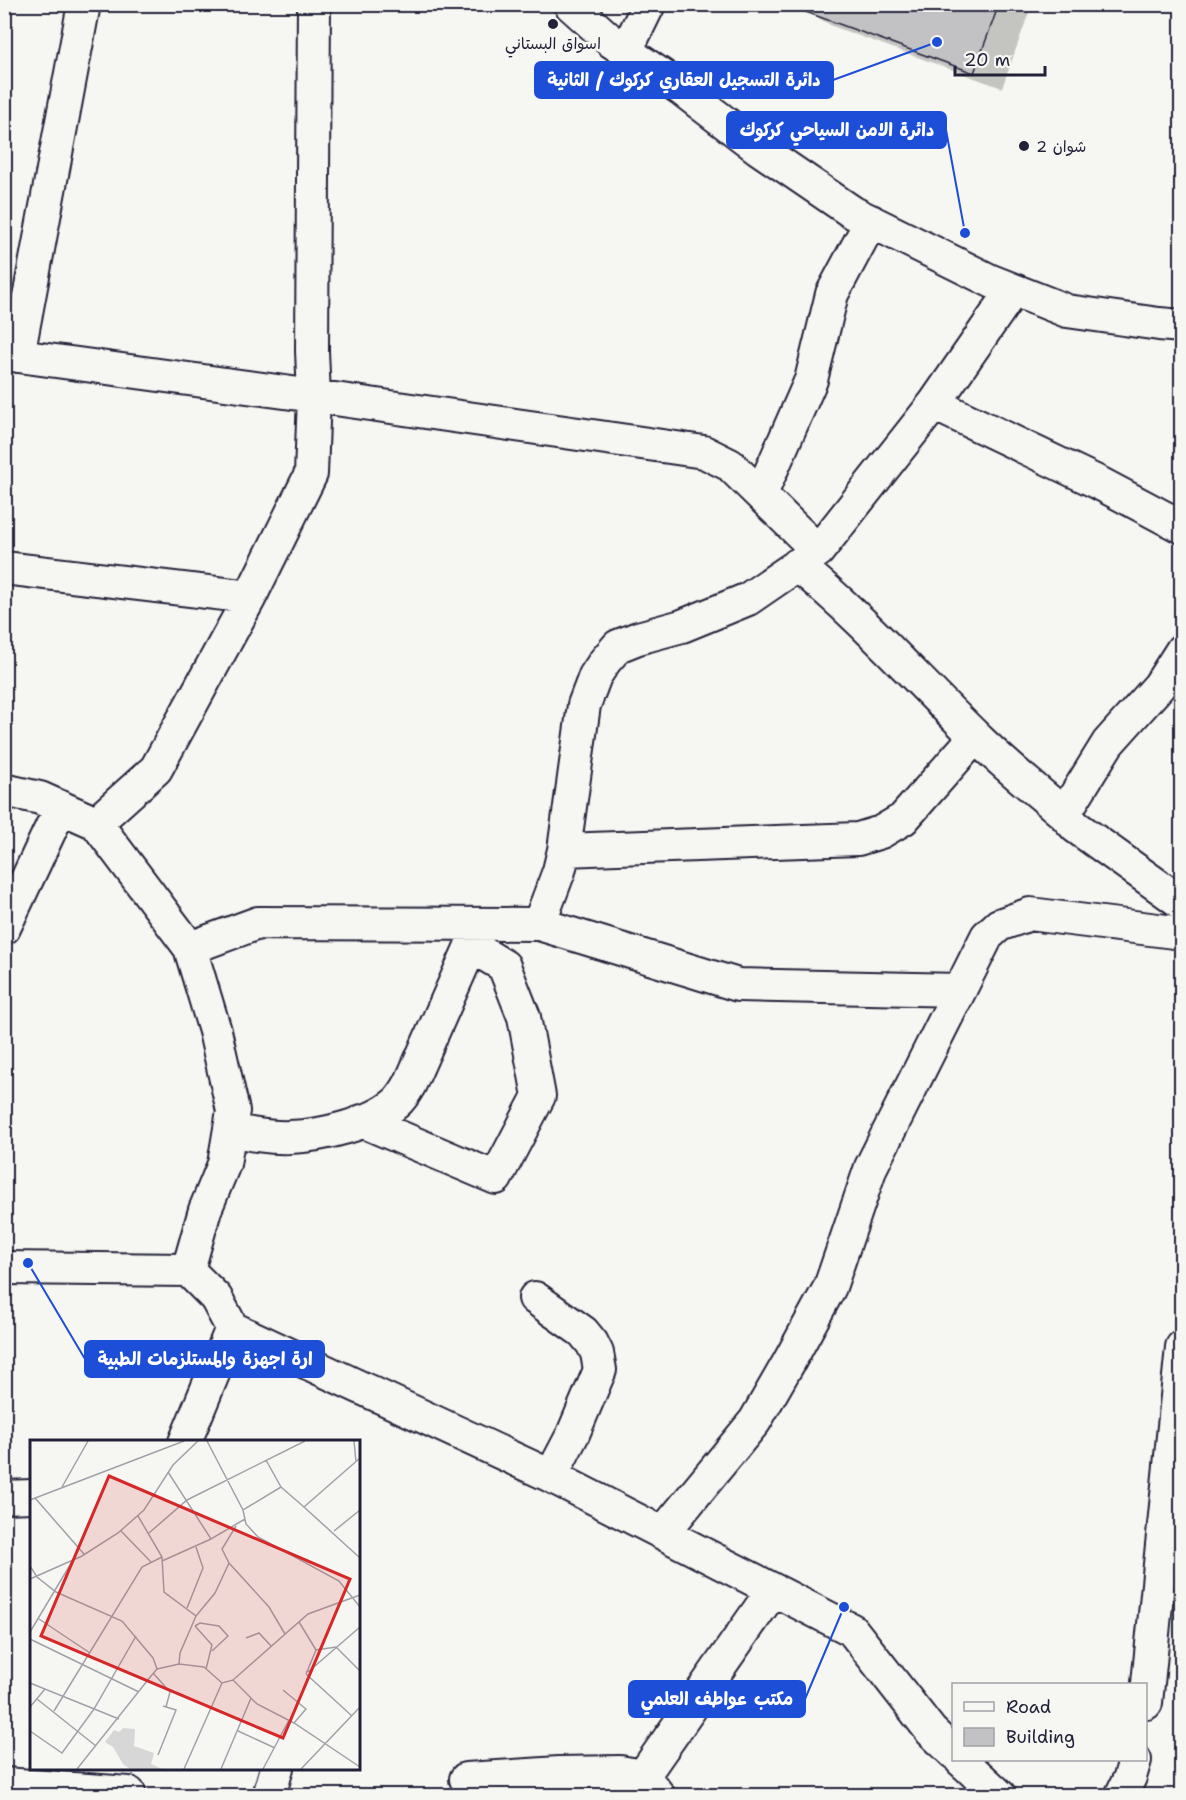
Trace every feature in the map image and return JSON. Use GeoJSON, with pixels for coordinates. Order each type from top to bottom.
{"type":"FeatureCollection","features":[{"type":"Feature","properties":{"kind":"street"},"geometry":{"type":"LineString","coordinates":[[84,4],[11,355],[704,452],[730,465],[761,494],[808,558],[821,585],[898,657],[975,737],[1076,827],[1182,903]]}},
{"type":"Feature","properties":{"kind":"street"},"geometry":{"type":"LineString","coordinates":[[96,823],[156,769],[249,597],[310,474],[314,396],[312,351],[314,4]]}},
{"type":"Feature","properties":{"kind":"street"},"geometry":{"type":"LineString","coordinates":[[570,4],[611,41],[680,88],[758,148],[852,212],[991,281],[1068,311],[1182,326]]}},
{"type":"Feature","properties":{"kind":"street"},"geometry":{"type":"LineString","coordinates":[[626,51],[649,4]]}},
{"type":"Feature","properties":{"kind":"street"},"geometry":{"type":"LineString","coordinates":[[761,494],[811,380],[832,294],[871,221]]}},
{"type":"Feature","properties":{"kind":"street"},"geometry":{"type":"LineString","coordinates":[[539,924],[559,871],[564,850],[584,705],[595,676],[605,661],[618,646],[682,626],[748,599],[808,558],[934,404],[1013,290]]}},
{"type":"Feature","properties":{"kind":"street"},"geometry":{"type":"LineString","coordinates":[[934,404],[1099,483],[1182,527]]}},
{"type":"Feature","properties":{"kind":"street"},"geometry":{"type":"LineString","coordinates":[[4,567],[249,597]]}},
{"type":"Feature","properties":{"kind":"street"},"geometry":{"type":"LineString","coordinates":[[1064,814],[1108,743],[1159,686],[1182,650]]}},
{"type":"Feature","properties":{"kind":"street"},"geometry":{"type":"LineString","coordinates":[[564,850],[858,839],[881,832],[903,819],[975,737]]}},
{"type":"Feature","properties":{"kind":"street"},"geometry":{"type":"LineString","coordinates":[[4,790],[40,798],[96,823],[190,948],[215,1031],[233,1111],[224,1164],[206,1210],[188,1270]]}},
{"type":"Feature","properties":{"kind":"street"},"geometry":{"type":"LineString","coordinates":[[4,928],[61,807]]}},
{"type":"Feature","properties":{"kind":"street"},"geometry":{"type":"LineString","coordinates":[[663,1533],[755,1421],[830,1287],[871,1167],[987,936],[999,925],[1030,914],[1182,933]]}},
{"type":"Feature","properties":{"kind":"street"},"geometry":{"type":"LineString","coordinates":[[190,948],[258,923],[476,935],[539,924],[738,985],[960,990]]}},
{"type":"Feature","properties":{"kind":"street"},"geometry":{"type":"LineString","coordinates":[[230,1130],[291,1137],[323,1132],[362,1121],[397,1102],[410,1084],[476,935]]}},
{"type":"Feature","properties":{"kind":"street"},"geometry":{"type":"LineString","coordinates":[[362,1121],[496,1178],[539,1096],[524,1017],[504,966],[476,935]]}},
{"type":"Feature","properties":{"kind":"street"},"geometry":{"type":"LineString","coordinates":[[4,1268],[188,1270],[216,1298],[232,1328],[551,1476],[852,1630],[931,1731],[952,1751]]}},
{"type":"Feature","properties":{"kind":"street"},"geometry":{"type":"LineString","coordinates":[[535,1298],[583,1332],[597,1353],[600,1370],[573,1434],[551,1476]]}},
{"type":"Feature","properties":{"kind":"street"},"geometry":{"type":"LineString","coordinates":[[186,1440],[232,1328]]}},
{"type":"Feature","properties":{"kind":"street"},"geometry":{"type":"LineString","coordinates":[[1147,1694],[1182,1347]]}},
{"type":"Feature","properties":{"kind":"street"},"geometry":{"type":"LineString","coordinates":[[4,1497],[30,1496]]}},
{"type":"Feature","properties":{"kind":"street"},"geometry":{"type":"LineString","coordinates":[[463,1787],[558,1773],[620,1772],[651,1786],[773,1590]]}},
{"type":"Feature","properties":{"kind":"street"},"geometry":{"type":"LineString","coordinates":[[962,1761],[1000,1796]]}},
{"type":"Feature","properties":{"kind":"street"},"geometry":{"type":"LineString","coordinates":[[1121,1796],[1135,1761]]}},
{"type":"Feature","properties":{"kind":"street"},"geometry":{"type":"LineString","coordinates":[[269,1796],[276,1770]]}},
{"type":"Feature","properties":{"kind":"street"},"geometry":{"type":"LineString","coordinates":[[4,1784],[130,1786]]}},
{"type":"Feature","properties":{"kind":"street"},"geometry":{"type":"LineString","coordinates":[[463,1787],[505,1796]]}},
{"type":"Feature","properties":{"kind":"building"},"geometry":{"type":"Polygon","coordinates":[[[805,4],[999,4],[974,73],[803,11],[805,4]]]}},
{"type":"Feature","properties":{"kind":"place","name":"اسواق البستاني"},"geometry":{"type":"Point","coordinates":[553,24]}},
{"type":"Feature","properties":{"kind":"place","name":"دائرة التسجيل العقاري كركوك / الثانية"},"geometry":{"type":"Point","coordinates":[937,42]}},
{"type":"Feature","properties":{"kind":"place","name":"شوان 2"},"geometry":{"type":"Point","coordinates":[1024,146]}},
{"type":"Feature","properties":{"kind":"place","name":"دائرة الامن السياحي كركوك"},"geometry":{"type":"Point","coordinates":[965,233]}},
{"type":"Feature","properties":{"kind":"place","name":"ارة اجهزة والمستلزمات الطبية"},"geometry":{"type":"Point","coordinates":[28,1263]}},
{"type":"Feature","properties":{"kind":"place","name":"مكتب عواطف العلمي"},"geometry":{"type":"Point","coordinates":[844,1607]}}]}
